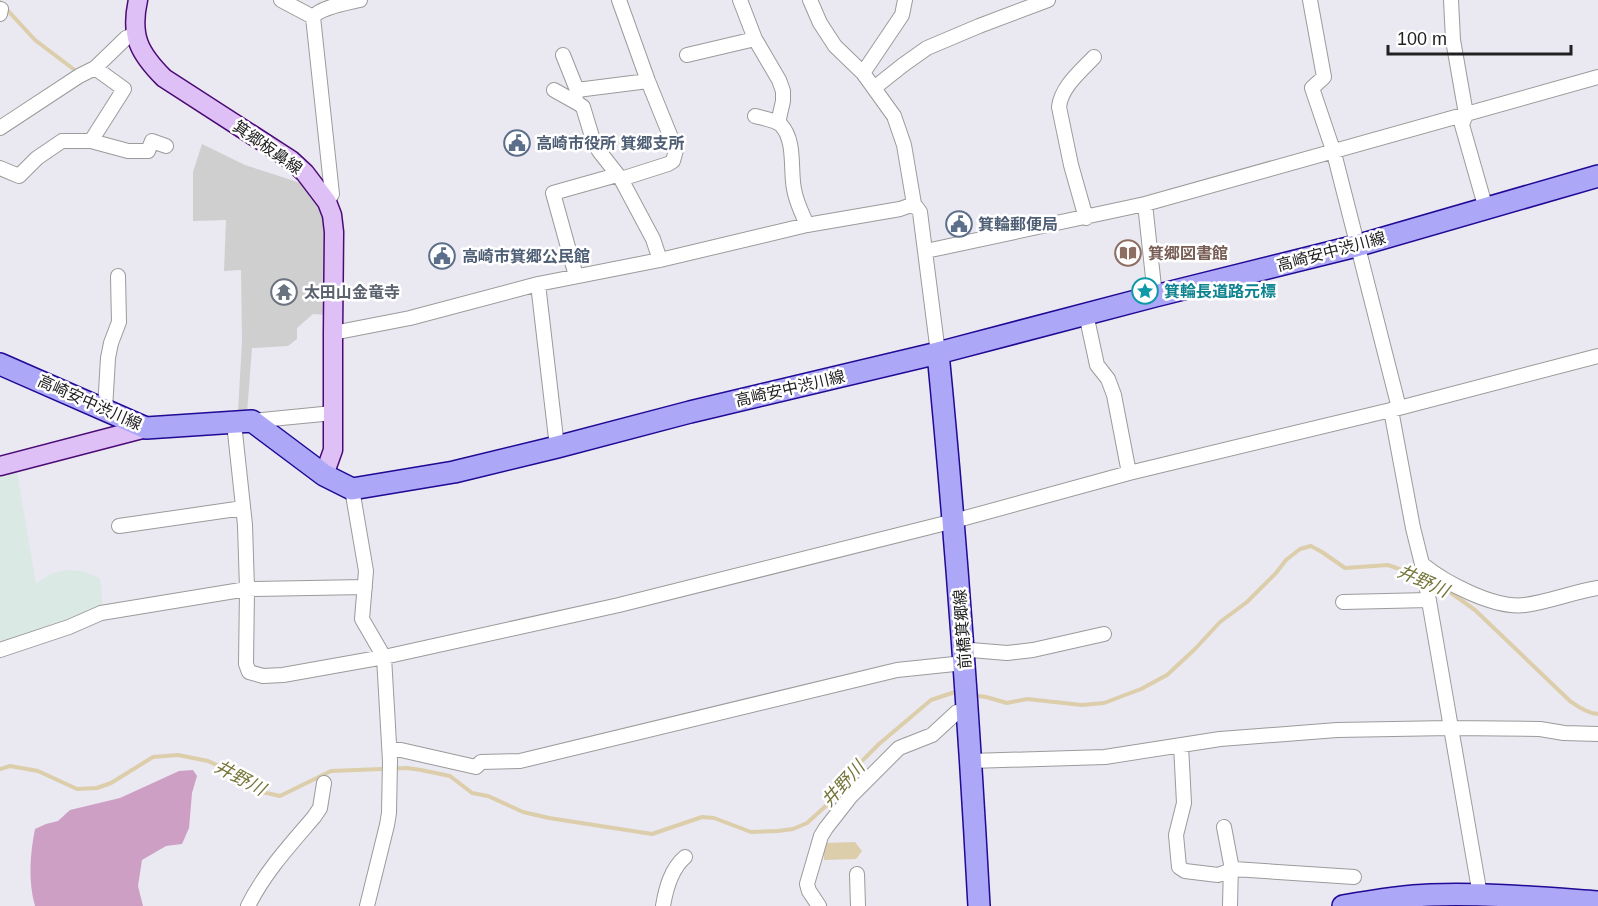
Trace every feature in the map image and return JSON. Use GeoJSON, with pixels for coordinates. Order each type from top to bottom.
{"type":"FeatureCollection","features":[{"type":"Feature","properties":{"kind":"main road","name":"箕郷板鼻線"},"geometry":{"type":"LineString","coordinates":[[138,0],[135,34],[149,63],[164,78],[291,160],[305,172],[327,202],[332,215],[334,232],[333,450],[324,475]]}},
{"type":"Feature","properties":{"kind":"main road","name":"高崎安中渋川線"},"geometry":{"type":"LineString","coordinates":[[352,489],[454,472],[690,412],[938,353],[1356,246],[1598,176]]}},
{"type":"Feature","properties":{"kind":"main road","name":"前橋箕郷線"},"geometry":{"type":"LineString","coordinates":[[938,353],[954,521],[979,906]]}},
{"type":"Feature","properties":{"kind":"main road","name":"高崎安中渋川線"},"geometry":{"type":"LineString","coordinates":[[0,364],[146,428],[243,422]]}},
{"type":"Feature","properties":{"kind":"main road"},"geometry":{"type":"LineString","coordinates":[[243,422],[324,475],[352,489]]}},
{"type":"Feature","properties":{"kind":"main road"},"geometry":{"type":"LineString","coordinates":[[0,466],[146,428]]}},
{"type":"Feature","properties":{"kind":"main road"},"geometry":{"type":"LineString","coordinates":[[1343,906],[1430,895],[1480,895],[1598,902]]}},
{"type":"Feature","properties":{"kind":"street"},"geometry":{"type":"LineString","coordinates":[[281,0],[313,17]]}},
{"type":"Feature","properties":{"kind":"street"},"geometry":{"type":"LineString","coordinates":[[313,17],[324,10],[360,0]]}},
{"type":"Feature","properties":{"kind":"street"},"geometry":{"type":"LineString","coordinates":[[576,276],[553,193],[668,164],[675,157],[676,150],[619,0]]}},
{"type":"Feature","properties":{"kind":"street"},"geometry":{"type":"LineString","coordinates":[[740,0],[755,39],[783,91],[777,123]]}},
{"type":"Feature","properties":{"kind":"street"},"geometry":{"type":"LineString","coordinates":[[810,0],[819,23],[835,46],[863,73],[894,116],[904,145],[914,204],[920,212],[938,353]]}},
{"type":"Feature","properties":{"kind":"street"},"geometry":{"type":"LineString","coordinates":[[863,73],[902,15],[905,0]]}},
{"type":"Feature","properties":{"kind":"street"},"geometry":{"type":"LineString","coordinates":[[874,88],[927,48],[1048,0]]}},
{"type":"Feature","properties":{"kind":"street"},"geometry":{"type":"LineString","coordinates":[[1310,0],[1324,77],[1312,87],[1334,153],[1395,409],[1413,528],[1425,580],[1480,895]]}},
{"type":"Feature","properties":{"kind":"street"},"geometry":{"type":"LineString","coordinates":[[1451,0],[1453,40],[1466,114],[1462,125],[1486,209]]}},
{"type":"Feature","properties":{"kind":"street"},"geometry":{"type":"LineString","coordinates":[[313,17],[332,194],[327,202]]}},
{"type":"Feature","properties":{"kind":"street"},"geometry":{"type":"LineString","coordinates":[[0,128],[95,68],[126,38],[135,34]]}},
{"type":"Feature","properties":{"kind":"street"},"geometry":{"type":"LineString","coordinates":[[687,55],[755,39]]}},
{"type":"Feature","properties":{"kind":"street"},"geometry":{"type":"LineString","coordinates":[[563,55],[575,96],[583,107],[592,140],[619,177],[653,239],[660,260]]}},
{"type":"Feature","properties":{"kind":"street"},"geometry":{"type":"LineString","coordinates":[[1086,218],[1071,165],[1059,107],[1063,92],[1094,57]]}},
{"type":"Feature","properties":{"kind":"street"},"geometry":{"type":"LineString","coordinates":[[91,141],[124,89],[95,68]]}},
{"type":"Feature","properties":{"kind":"street"},"geometry":{"type":"LineString","coordinates":[[926,252],[1146,204],[1598,78]]}},
{"type":"Feature","properties":{"kind":"street"},"geometry":{"type":"LineString","coordinates":[[554,90],[575,96],[648,81]]}},
{"type":"Feature","properties":{"kind":"street"},"geometry":{"type":"LineString","coordinates":[[755,116],[782,126],[791,151],[796,199],[807,225]]}},
{"type":"Feature","properties":{"kind":"street"},"geometry":{"type":"LineString","coordinates":[[0,168],[19,176],[36,158],[62,141],[91,141],[128,151],[148,151],[152,141],[166,146]]}},
{"type":"Feature","properties":{"kind":"street"},"geometry":{"type":"LineString","coordinates":[[333,333],[410,318],[538,284],[660,260],[807,225],[900,209],[914,204]]}},
{"type":"Feature","properties":{"kind":"street"},"geometry":{"type":"LineString","coordinates":[[1146,204],[1155,296]]}},
{"type":"Feature","properties":{"kind":"street"},"geometry":{"type":"LineString","coordinates":[[105,410],[108,358],[111,342],[119,322],[118,276]]}},
{"type":"Feature","properties":{"kind":"street"},"geometry":{"type":"LineString","coordinates":[[538,284],[557,447]]}},
{"type":"Feature","properties":{"kind":"street"},"geometry":{"type":"LineString","coordinates":[[1086,314],[1097,365],[1108,379],[1114,395],[1130,473]]}},
{"type":"Feature","properties":{"kind":"street"},"geometry":{"type":"LineString","coordinates":[[333,413],[243,422],[243,508],[247,589],[246,664],[249,672],[263,676],[283,675],[384,657],[619,604],[954,521],[1130,473],[1395,409],[1598,356]]}},
{"type":"Feature","properties":{"kind":"street"},"geometry":{"type":"LineString","coordinates":[[352,489],[365,558],[362,619],[384,657],[390,756],[387,825],[367,906]]}},
{"type":"Feature","properties":{"kind":"street"},"geometry":{"type":"LineString","coordinates":[[119,526],[243,508]]}},
{"type":"Feature","properties":{"kind":"street"},"geometry":{"type":"LineString","coordinates":[[1343,602],[1425,580],[1435,575],[1464,590],[1510,605],[1524,605],[1598,588]]}},
{"type":"Feature","properties":{"kind":"street"},"geometry":{"type":"LineString","coordinates":[[0,650],[69,627],[101,613],[247,589],[365,586]]}},
{"type":"Feature","properties":{"kind":"street"},"geometry":{"type":"LineString","coordinates":[[390,756],[400,750],[476,767],[481,762],[520,761],[897,670],[964,657],[971,650],[1007,653],[1033,650],[1104,634]]}},
{"type":"Feature","properties":{"kind":"street"},"geometry":{"type":"LineString","coordinates":[[819,906],[807,884],[821,836],[826,828],[851,796],[899,748],[932,735],[957,712],[967,699]]}},
{"type":"Feature","properties":{"kind":"street"},"geometry":{"type":"LineString","coordinates":[[971,761],[1105,757],[1220,739],[1337,730],[1540,729],[1564,733],[1598,734]]}},
{"type":"Feature","properties":{"kind":"street"},"geometry":{"type":"LineString","coordinates":[[1181,745],[1184,803],[1176,835],[1179,867],[1185,871],[1218,875],[1234,869],[1354,877]]}},
{"type":"Feature","properties":{"kind":"street"},"geometry":{"type":"LineString","coordinates":[[248,906],[258,886],[274,864],[320,808],[324,783]]}},
{"type":"Feature","properties":{"kind":"street"},"geometry":{"type":"LineString","coordinates":[[1224,827],[1231,864],[1230,906]]}},
{"type":"Feature","properties":{"kind":"street"},"geometry":{"type":"LineString","coordinates":[[663,906],[671,876],[676,865],[685,857]]}},
{"type":"Feature","properties":{"kind":"street"},"geometry":{"type":"LineString","coordinates":[[857,874],[858,906]]}},
{"type":"Feature","properties":{"kind":"shaded area","name":"太田山金竜寺"},"geometry":{"type":"Polygon","coordinates":[[[202,144],[245,165],[310,186],[327,217],[327,315],[313,314],[297,328],[297,339],[288,346],[252,348],[247,413],[238,412],[242,341],[241,270],[224,271],[226,220],[193,221],[193,172],[202,144]]]}},
{"type":"Feature","properties":{"kind":"shaded area"},"geometry":{"type":"Polygon","coordinates":[[[17,472],[36,584],[50,574],[65,570],[82,571],[100,578],[103,608],[0,644],[0,476],[17,472]]]}},
{"type":"Feature","properties":{"kind":"shaded area"},"geometry":{"type":"Polygon","coordinates":[[[193,770],[197,776],[192,793],[189,828],[182,844],[166,846],[142,860],[138,886],[143,906],[35,906],[30,868],[35,829],[58,821],[70,810],[120,798],[179,771],[193,770]]]}},
{"type":"Feature","properties":{"kind":"shaded area"},"geometry":{"type":"Polygon","coordinates":[[[855,842],[862,851],[856,859],[824,860],[824,843],[855,842]]]}},
{"type":"Feature","properties":{"kind":"waterway"},"geometry":{"type":"LineString","coordinates":[[0,2],[35,40],[76,71]]}},
{"type":"Feature","properties":{"kind":"waterway","name":"井野川"},"geometry":{"type":"LineString","coordinates":[[972,695],[1007,703],[1027,699],[1082,705],[1104,703],[1141,689],[1167,675],[1220,622],[1247,602],[1286,560],[1300,549],[1311,546],[1345,568],[1388,565],[1422,577]]}},
{"type":"Feature","properties":{"kind":"waterway","name":"井野川"},"geometry":{"type":"LineString","coordinates":[[1429,580],[1440,585],[1475,610],[1570,701],[1587,711],[1598,714]]}},
{"type":"Feature","properties":{"kind":"waterway","name":"井野川"},"geometry":{"type":"LineString","coordinates":[[0,769],[10,766],[38,771],[77,789],[97,788],[111,783],[153,757],[178,755],[208,761],[240,776],[262,792],[280,796],[331,771],[407,768],[450,776],[472,793],[488,796],[523,812],[549,818],[652,834],[702,817],[714,818],[751,832],[778,831],[793,829],[807,823],[828,804],[855,768],[879,744],[931,700],[955,692],[959,693]]}},
{"type":"Feature","properties":{"kind":"place","name":"高崎市役所 箕郷支所"},"geometry":{"type":"Point","coordinates":[517,143]}},
{"type":"Feature","properties":{"kind":"place","name":"箕輪郵便局"},"geometry":{"type":"Point","coordinates":[959,224]}},
{"type":"Feature","properties":{"kind":"place","name":"箕郷図書館"},"geometry":{"type":"Point","coordinates":[1128,253]}},
{"type":"Feature","properties":{"kind":"place","name":"高崎市箕郷公民館"},"geometry":{"type":"Point","coordinates":[442,256]}},
{"type":"Feature","properties":{"kind":"place","name":"箕輪長道路元標"},"geometry":{"type":"Point","coordinates":[1145,291]}},
{"type":"Feature","properties":{"kind":"place","name":"太田山金竜寺"},"geometry":{"type":"Point","coordinates":[284,292]}}]}
